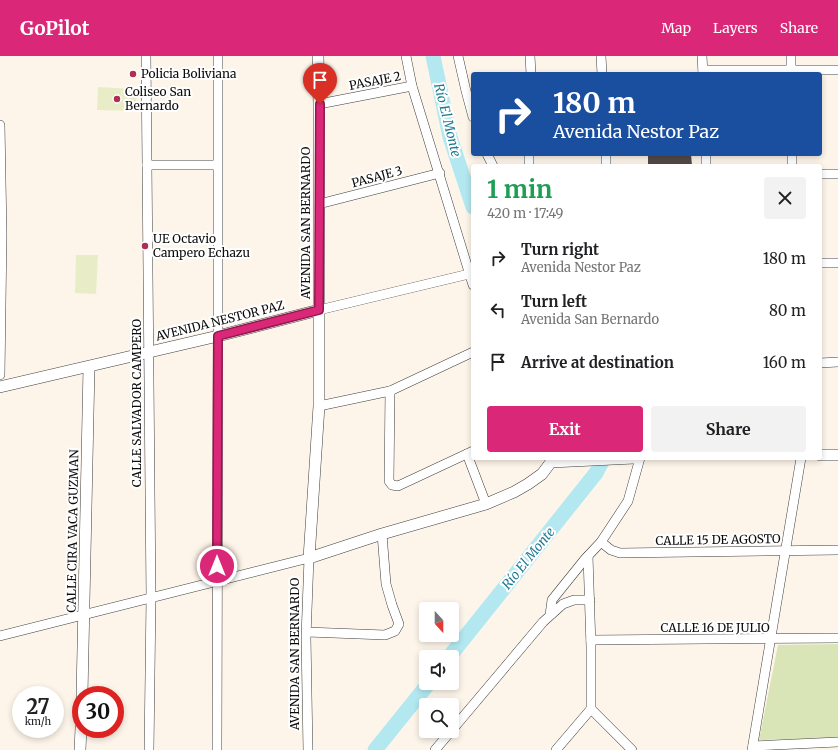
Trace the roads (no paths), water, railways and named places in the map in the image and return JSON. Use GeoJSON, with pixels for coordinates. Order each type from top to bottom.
{"type":"FeatureCollection","features":[{"type":"Feature","properties":{"kind":"street","name":"CALLE SALVADOR CAMPERO"},"geometry":{"type":"LineString","coordinates":[[146,56],[149,353],[149,750]]}},
{"type":"Feature","properties":{"kind":"street"},"geometry":{"type":"LineString","coordinates":[[217,750],[218,56]]}},
{"type":"Feature","properties":{"kind":"street","name":"AVENIDA SAN BERNARDO"},"geometry":{"type":"LineString","coordinates":[[308,750],[306,632],[309,558],[319,406],[320,104],[318,56]]}},
{"type":"Feature","properties":{"kind":"street"},"geometry":{"type":"LineString","coordinates":[[406,56],[412,86],[440,173],[471,280]]}},
{"type":"Feature","properties":{"kind":"street"},"geometry":{"type":"LineString","coordinates":[[458,56],[471,109]]}},
{"type":"Feature","properties":{"kind":"street"},"geometry":{"type":"LineString","coordinates":[[530,56],[531,72]]}},
{"type":"Feature","properties":{"kind":"street"},"geometry":{"type":"LineString","coordinates":[[601,56],[602,72]]}},
{"type":"Feature","properties":{"kind":"street"},"geometry":{"type":"LineString","coordinates":[[702,56],[703,72],[791,72],[838,70]]}},
{"type":"Feature","properties":{"kind":"street"},"geometry":{"type":"LineString","coordinates":[[790,56],[791,72]]}},
{"type":"Feature","properties":{"kind":"street","name":"PASAJE 2"},"geometry":{"type":"LineString","coordinates":[[320,104],[412,86]]}},
{"type":"Feature","properties":{"kind":"street"},"geometry":{"type":"LineString","coordinates":[[0,125],[0,375]]}},
{"type":"Feature","properties":{"kind":"street"},"geometry":{"type":"LineString","coordinates":[[147,165],[217,165]]}},
{"type":"Feature","properties":{"kind":"street","name":"PASAJE 3"},"geometry":{"type":"LineString","coordinates":[[319,204],[440,173]]}},
{"type":"Feature","properties":{"kind":"street"},"geometry":{"type":"LineString","coordinates":[[822,174],[838,174]]}},
{"type":"Feature","properties":{"kind":"street"},"geometry":{"type":"LineString","coordinates":[[822,263],[838,263]]}},
{"type":"Feature","properties":{"kind":"street","name":"AVENIDA NESTOR PAZ"},"geometry":{"type":"LineString","coordinates":[[0,387],[149,353],[469,274]]}},
{"type":"Feature","properties":{"kind":"street"},"geometry":{"type":"LineString","coordinates":[[319,406],[390,391],[471,353]]}},
{"type":"Feature","properties":{"kind":"street"},"geometry":{"type":"LineString","coordinates":[[822,363],[838,362]]}},
{"type":"Feature","properties":{"kind":"street","name":"CALLE CIRA VACA GUZMAN"},"geometry":{"type":"LineString","coordinates":[[82,686],[89,367]]}},
{"type":"Feature","properties":{"kind":"street"},"geometry":{"type":"LineString","coordinates":[[390,391],[389,481],[392,485],[398,486],[470,453]]}},
{"type":"Feature","properties":{"kind":"street"},"geometry":{"type":"LineString","coordinates":[[822,455],[838,455]]}},
{"type":"Feature","properties":{"kind":"street"},"geometry":{"type":"LineString","coordinates":[[472,460],[486,504]]}},
{"type":"Feature","properties":{"kind":"street"},"geometry":{"type":"LineString","coordinates":[[551,460],[593,460]]}},
{"type":"Feature","properties":{"kind":"street","name":"AVENIDA SAN BERNARDO"},"geometry":{"type":"LineString","coordinates":[[0,636],[309,558],[382,534],[486,504],[514,492],[528,484],[542,474],[551,460]]}},
{"type":"Feature","properties":{"kind":"street"},"geometry":{"type":"LineString","coordinates":[[550,615],[552,600],[601,542],[628,501],[639,460]]}},
{"type":"Feature","properties":{"kind":"street"},"geometry":{"type":"LineString","coordinates":[[801,460],[752,748],[822,746],[838,742]]}},
{"type":"Feature","properties":{"kind":"street"},"geometry":{"type":"LineString","coordinates":[[306,632],[385,635],[396,631],[399,624],[386,584],[382,534]]}},
{"type":"Feature","properties":{"kind":"street","name":"CALLE 15 DE AGOSTO"},"geometry":{"type":"LineString","coordinates":[[601,542],[611,550],[620,553],[838,550]]}},
{"type":"Feature","properties":{"kind":"street"},"geometry":{"type":"LineString","coordinates":[[556,750],[591,709],[591,640],[588,556]]}},
{"type":"Feature","properties":{"kind":"street"},"geometry":{"type":"LineString","coordinates":[[459,722],[550,615],[563,604],[574,600],[590,600]]}},
{"type":"Feature","properties":{"kind":"street","name":"CALLE 16 DE JULIO"},"geometry":{"type":"LineString","coordinates":[[591,640],[771,640],[838,638]]}},
{"type":"Feature","properties":{"kind":"street"},"geometry":{"type":"LineString","coordinates":[[591,709],[632,750]]}},
{"type":"Feature","properties":{"kind":"street"},"geometry":{"type":"LineString","coordinates":[[80,750],[81,738]]}},
{"type":"Feature","properties":{"kind":"street"},"geometry":{"type":"LineString","coordinates":[[435,750],[445,738]]}},
{"type":"Feature","properties":{"kind":"waterway","name":"Río El Monte"},"geometry":{"type":"LineString","coordinates":[[433,56],[450,137],[471,201]]}},
{"type":"Feature","properties":{"kind":"waterway","name":"Río El Monte"},"geometry":{"type":"LineString","coordinates":[[455,650],[596,473],[603,460]]}},
{"type":"Feature","properties":{"kind":"waterway","name":"Río El Monte"},"geometry":{"type":"LineString","coordinates":[[375,750],[423,690]]}},
{"type":"Feature","properties":{"kind":"place","name":"Policia Boliviana"},"geometry":{"type":"Point","coordinates":[133,74]}},
{"type":"Feature","properties":{"kind":"place","name":"Coliseo San Bernardo"},"geometry":{"type":"Point","coordinates":[117,99]}},
{"type":"Feature","properties":{"kind":"place","name":"UE Octavio Campero Echazu"},"geometry":{"type":"Point","coordinates":[145,246]}}]}
